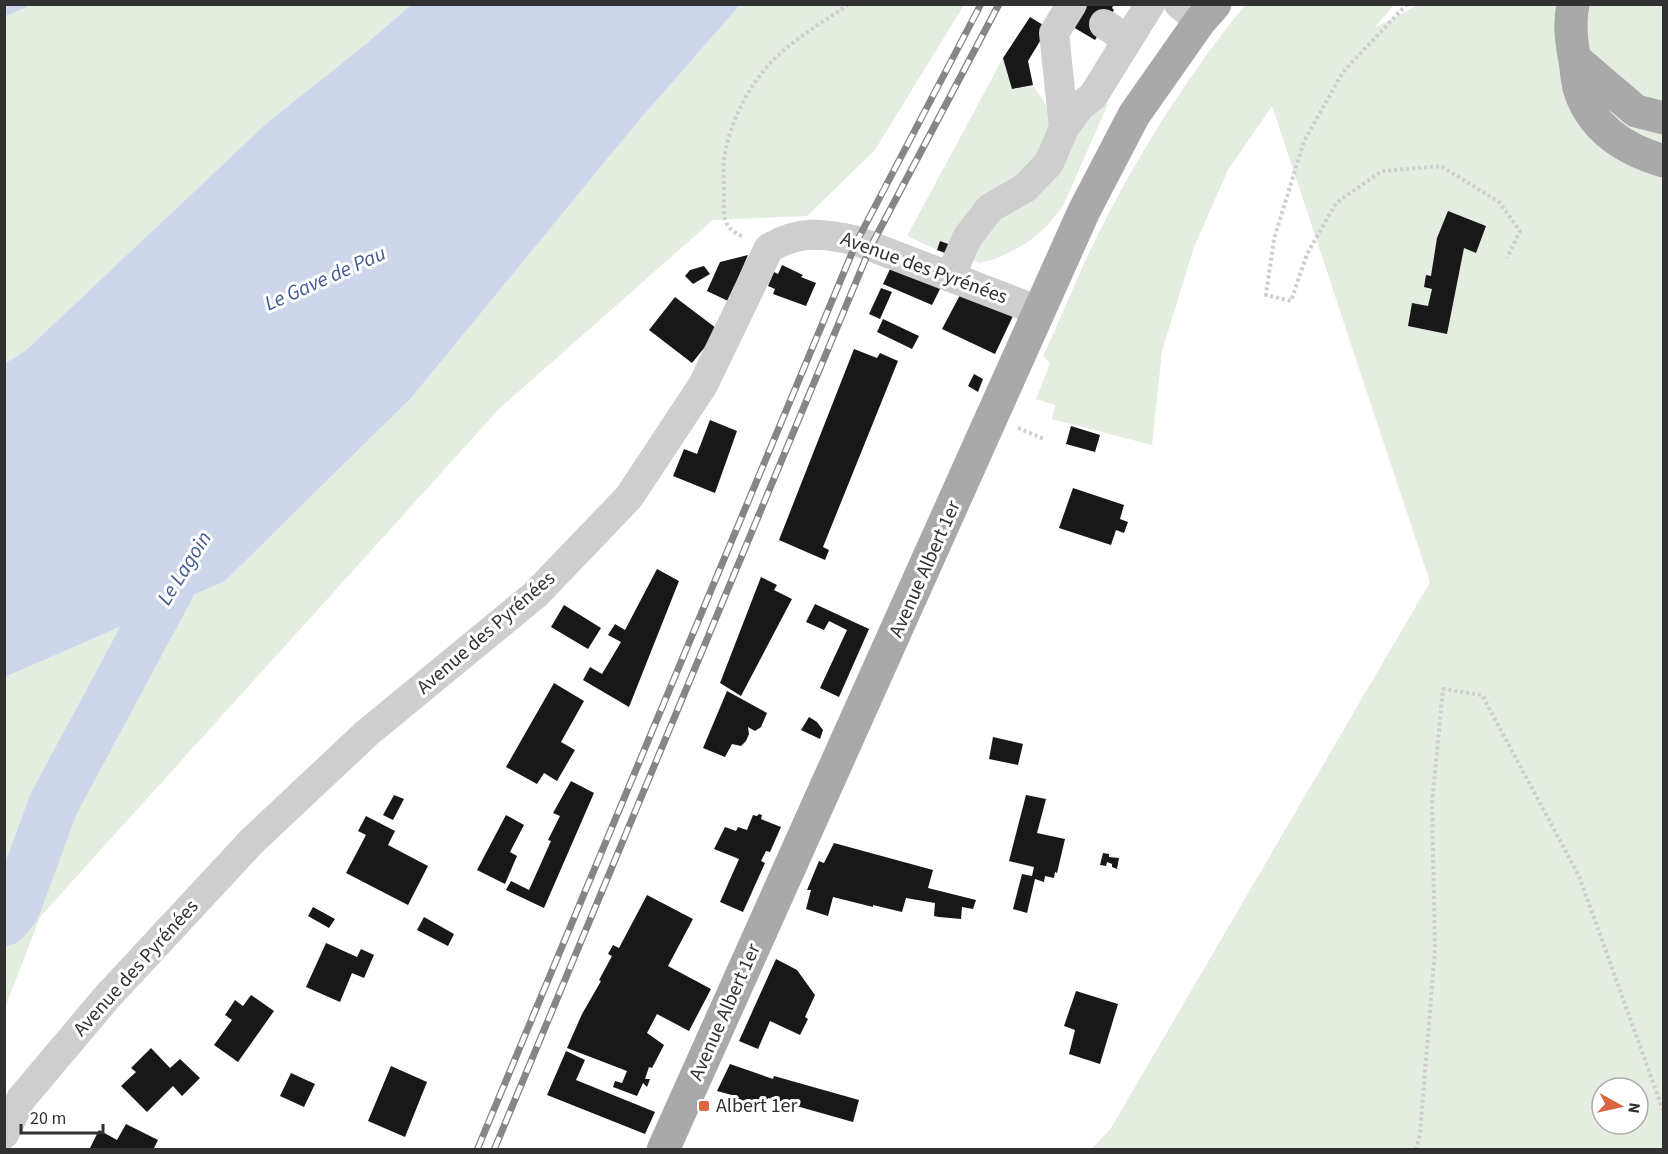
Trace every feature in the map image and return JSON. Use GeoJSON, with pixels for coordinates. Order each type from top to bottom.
{"type":"FeatureCollection","features":[{"type":"Feature","properties":{"kind":"main road"},"geometry":{"type":"LineString","coordinates":[[1573,4],[1570,15],[1570,41],[1579,88],[1590,111],[1605,131],[1625,146],[1664,160]]}},
{"type":"Feature","properties":{"kind":"main road","name":"Avenue Albert 1er"},"geometry":{"type":"LineString","coordinates":[[663,1149],[1084,211],[1134,115],[1198,10]]}},
{"type":"Feature","properties":{"kind":"main road"},"geometry":{"type":"LineString","coordinates":[[1575,59],[1636,111],[1664,118]]}},
{"type":"Feature","properties":{"kind":"street"},"geometry":{"type":"LineString","coordinates":[[1064,128],[1054,33],[1092,17],[1150,4]]}},
{"type":"Feature","properties":{"kind":"street"},"geometry":{"type":"LineString","coordinates":[[950,277],[967,238],[990,208],[1025,188],[1049,163],[1064,128],[1080,105],[1093,96],[1092,17]]}},
{"type":"Feature","properties":{"kind":"street","name":"Avenue des Pyrénées"},"geometry":{"type":"LineString","coordinates":[[4,1134],[21,1099],[107,998],[252,841],[367,733],[536,594],[629,497],[703,385],[769,248],[793,237],[827,234],[857,241],[1039,311]]}},
{"type":"Feature","properties":{"kind":"path"},"geometry":{"type":"LineString","coordinates":[[769,248],[732,232],[726,226],[724,160],[732,123],[747,95],[765,69],[785,49],[849,4]]}},
{"type":"Feature","properties":{"kind":"path"},"geometry":{"type":"LineString","coordinates":[[1407,4],[1343,72],[1304,141],[1274,239],[1266,295],[1291,301],[1307,254],[1336,203],[1382,171],[1441,166],[1499,202],[1520,231],[1507,258]]}},
{"type":"Feature","properties":{"kind":"path"},"geometry":{"type":"LineString","coordinates":[[1015,426],[1044,439]]}},
{"type":"Feature","properties":{"kind":"path"},"geometry":{"type":"LineString","coordinates":[[1416,1149],[1420,1134],[1435,949],[1432,803],[1443,689],[1482,695],[1579,876],[1664,1113]]}},
{"type":"Feature","properties":{"kind":"shaded area"},"geometry":{"type":"Polygon","coordinates":[[[5,5],[411,5],[360,49],[269,121],[24,352],[5,363],[5,5]]]}},
{"type":"Feature","properties":{"kind":"shaded area"},"geometry":{"type":"Polygon","coordinates":[[[740,5],[964,5],[875,150],[807,216],[713,220],[499,409],[40,917],[5,1008],[5,677],[225,581],[412,397],[635,125],[740,5]]]}},
{"type":"Feature","properties":{"kind":"shaded area"},"geometry":{"type":"Polygon","coordinates":[[[1245,5],[1394,5],[1374,28],[1418,5],[1663,5],[1663,1149],[1092,1149],[1111,1128],[1430,582],[1272,106],[1228,170],[1194,247],[1162,351],[1152,445],[1052,419],[1055,405],[1036,399],[1050,363],[1043,356],[1099,233],[1135,165],[1198,67],[1245,5]]]}},
{"type":"Feature","properties":{"kind":"shaded area"},"geometry":{"type":"Polygon","coordinates":[[[1003,58],[1028,81],[1042,99],[1050,120],[1049,136],[1040,153],[951,245],[940,241],[937,250],[907,236],[1003,58]]]}},
{"type":"Feature","properties":{"kind":"shaded area"},"geometry":{"type":"Polygon","coordinates":[[[1100,104],[1108,104],[1063,206],[1045,228],[1028,242],[995,259],[979,263],[974,260],[983,233],[1100,104]]]}},
{"type":"Feature","properties":{"kind":"water","name":"Le Gave de Pau"},"geometry":{"type":"Polygon","coordinates":[[[411,5],[740,5],[635,125],[412,397],[225,581],[5,677],[5,363],[24,352],[269,121],[360,49],[411,5]]]}},
{"type":"Feature","properties":{"kind":"building"},"geometry":{"type":"Polygon","coordinates":[[[1087,4],[1114,4],[1112,8],[1114,10],[1095,40],[1073,27],[1087,4]]]}},
{"type":"Feature","properties":{"kind":"building"},"geometry":{"type":"Polygon","coordinates":[[[1030,17],[1048,28],[1028,61],[1033,85],[1012,89],[1003,58],[1030,17]]]}},
{"type":"Feature","properties":{"kind":"building"},"geometry":{"type":"Polygon","coordinates":[[[1448,211],[1486,226],[1476,253],[1464,248],[1447,334],[1408,326],[1412,303],[1428,306],[1432,289],[1424,287],[1426,275],[1431,276],[1437,238],[1448,211]]]}},
{"type":"Feature","properties":{"kind":"building"},"geometry":{"type":"Polygon","coordinates":[[[940,241],[951,245],[948,254],[937,250],[940,241]]]}},
{"type":"Feature","properties":{"kind":"building"},"geometry":{"type":"Polygon","coordinates":[[[748,255],[728,301],[707,291],[720,262],[748,255]]]}},
{"type":"Feature","properties":{"kind":"building"},"geometry":{"type":"Polygon","coordinates":[[[782,265],[816,283],[806,306],[773,294],[775,289],[768,286],[774,272],[778,274],[782,265]]]}},
{"type":"Feature","properties":{"kind":"building"},"geometry":{"type":"Polygon","coordinates":[[[704,266],[710,274],[693,284],[685,276],[690,270],[704,266]]]}},
{"type":"Feature","properties":{"kind":"building"},"geometry":{"type":"Polygon","coordinates":[[[891,267],[941,287],[932,305],[883,284],[891,267]]]}},
{"type":"Feature","properties":{"kind":"building"},"geometry":{"type":"Polygon","coordinates":[[[881,288],[892,292],[880,319],[869,314],[881,288]]]}},
{"type":"Feature","properties":{"kind":"building"},"geometry":{"type":"Polygon","coordinates":[[[960,295],[1013,316],[995,354],[942,329],[960,295]]]}},
{"type":"Feature","properties":{"kind":"building"},"geometry":{"type":"Polygon","coordinates":[[[675,297],[716,328],[713,337],[692,363],[649,330],[675,297]]]}},
{"type":"Feature","properties":{"kind":"building"},"geometry":{"type":"Polygon","coordinates":[[[883,319],[919,336],[912,349],[877,332],[883,319]]]}},
{"type":"Feature","properties":{"kind":"building"},"geometry":{"type":"Polygon","coordinates":[[[854,349],[877,358],[880,353],[898,361],[823,547],[829,550],[825,560],[779,540],[854,349]]]}},
{"type":"Feature","properties":{"kind":"building"},"geometry":{"type":"Polygon","coordinates":[[[974,374],[983,379],[978,392],[968,386],[974,374]]]}},
{"type":"Feature","properties":{"kind":"building"},"geometry":{"type":"Polygon","coordinates":[[[710,420],[737,431],[715,493],[673,476],[684,449],[697,454],[710,420]]]}},
{"type":"Feature","properties":{"kind":"building"},"geometry":{"type":"Polygon","coordinates":[[[1071,426],[1100,435],[1095,452],[1066,444],[1071,426]]]}},
{"type":"Feature","properties":{"kind":"building"},"geometry":{"type":"Polygon","coordinates":[[[1073,488],[1124,505],[1120,519],[1128,522],[1124,533],[1116,530],[1111,545],[1059,528],[1073,488]]]}},
{"type":"Feature","properties":{"kind":"building"},"geometry":{"type":"Polygon","coordinates":[[[657,569],[679,581],[629,707],[583,680],[590,667],[602,674],[621,642],[608,635],[615,624],[625,630],[657,569]]]}},
{"type":"Feature","properties":{"kind":"building"},"geometry":{"type":"Polygon","coordinates":[[[761,577],[777,585],[774,590],[792,599],[741,696],[720,683],[761,577]]]}},
{"type":"Feature","properties":{"kind":"building"},"geometry":{"type":"Polygon","coordinates":[[[815,604],[869,629],[839,697],[820,688],[847,630],[829,621],[824,630],[806,622],[815,604]]]}},
{"type":"Feature","properties":{"kind":"building"},"geometry":{"type":"Polygon","coordinates":[[[564,605],[601,628],[588,649],[551,627],[564,605]]]}},
{"type":"Feature","properties":{"kind":"building"},"geometry":{"type":"Polygon","coordinates":[[[554,683],[584,701],[561,742],[575,750],[557,781],[544,773],[537,784],[506,767],[554,683]]]}},
{"type":"Feature","properties":{"kind":"building"},"geometry":{"type":"Polygon","coordinates":[[[727,691],[767,713],[761,727],[755,731],[748,727],[749,734],[746,741],[741,746],[732,744],[725,757],[703,748],[727,691]]]}},
{"type":"Feature","properties":{"kind":"building"},"geometry":{"type":"Polygon","coordinates":[[[809,717],[823,730],[820,739],[801,730],[809,717]]]}},
{"type":"Feature","properties":{"kind":"building"},"geometry":{"type":"Polygon","coordinates":[[[993,737],[1023,744],[1018,765],[989,759],[993,737]]]}},
{"type":"Feature","properties":{"kind":"building"},"geometry":{"type":"Polygon","coordinates":[[[571,781],[594,793],[544,908],[506,890],[511,881],[529,890],[560,816],[553,813],[571,781]]]}},
{"type":"Feature","properties":{"kind":"building"},"geometry":{"type":"Polygon","coordinates":[[[394,795],[404,799],[393,820],[383,815],[394,795]]]}},
{"type":"Feature","properties":{"kind":"building"},"geometry":{"type":"Polygon","coordinates":[[[1026,795],[1046,799],[1037,833],[1065,839],[1054,878],[1045,876],[1044,882],[1035,879],[1027,913],[1013,909],[1022,874],[1032,876],[1034,867],[1009,861],[1026,795]]]}},
{"type":"Feature","properties":{"kind":"building"},"geometry":{"type":"Polygon","coordinates":[[[506,815],[524,825],[510,852],[517,856],[505,884],[477,870],[506,815]]]}},
{"type":"Feature","properties":{"kind":"building"},"geometry":{"type":"Polygon","coordinates":[[[753,815],[762,815],[761,819],[781,827],[770,852],[766,851],[761,861],[765,863],[743,912],[720,902],[739,859],[714,849],[725,827],[736,831],[738,827],[747,830],[753,815]]]}},
{"type":"Feature","properties":{"kind":"building"},"geometry":{"type":"Polygon","coordinates":[[[366,816],[395,831],[388,845],[428,866],[408,905],[346,873],[366,835],[358,831],[366,816]]]}},
{"type":"Feature","properties":{"kind":"building"},"geometry":{"type":"Polygon","coordinates":[[[834,843],[933,870],[928,888],[976,900],[973,909],[962,907],[961,919],[934,916],[935,903],[906,898],[902,912],[833,897],[828,916],[806,909],[811,890],[807,890],[819,861],[824,863],[834,843]]]}},
{"type":"Feature","properties":{"kind":"building"},"geometry":{"type":"Polygon","coordinates":[[[1103,853],[1109,854],[1109,857],[1119,858],[1117,869],[1107,862],[1106,866],[1100,865],[1103,853]]]}},
{"type":"Feature","properties":{"kind":"building"},"geometry":{"type":"Polygon","coordinates":[[[647,895],[693,919],[668,966],[711,989],[689,1031],[657,1014],[647,1033],[664,1045],[652,1068],[649,1067],[645,1079],[650,1079],[647,1087],[643,1083],[637,1096],[613,1087],[615,1081],[622,1083],[627,1071],[567,1048],[612,956],[608,954],[613,945],[619,948],[647,895]]]}},
{"type":"Feature","properties":{"kind":"building"},"geometry":{"type":"Polygon","coordinates":[[[313,907],[335,919],[329,928],[308,916],[313,907]]]}},
{"type":"Feature","properties":{"kind":"building"},"geometry":{"type":"Polygon","coordinates":[[[424,917],[454,934],[448,946],[417,930],[424,917]]]}},
{"type":"Feature","properties":{"kind":"building"},"geometry":{"type":"Polygon","coordinates":[[[326,943],[357,957],[361,949],[374,955],[364,978],[352,973],[340,1002],[306,987],[326,943]]]}},
{"type":"Feature","properties":{"kind":"building"},"geometry":{"type":"Polygon","coordinates":[[[776,959],[797,970],[815,995],[805,1017],[808,1019],[800,1035],[770,1021],[758,1049],[739,1041],[776,959]]]}},
{"type":"Feature","properties":{"kind":"building"},"geometry":{"type":"Polygon","coordinates":[[[1076,991],[1118,1004],[1100,1064],[1069,1054],[1075,1030],[1064,1026],[1076,991]]]}},
{"type":"Feature","properties":{"kind":"building"},"geometry":{"type":"Polygon","coordinates":[[[251,995],[274,1011],[238,1062],[214,1045],[232,1020],[225,1015],[235,1000],[243,1006],[251,995]]]}},
{"type":"Feature","properties":{"kind":"building"},"geometry":{"type":"Polygon","coordinates":[[[151,1048],[170,1068],[180,1059],[200,1078],[182,1096],[173,1086],[147,1112],[121,1086],[136,1072],[131,1068],[151,1048]]]}},
{"type":"Feature","properties":{"kind":"building"},"geometry":{"type":"Polygon","coordinates":[[[566,1051],[585,1060],[576,1080],[655,1112],[645,1134],[547,1095],[566,1051]]]}},
{"type":"Feature","properties":{"kind":"building"},"geometry":{"type":"Polygon","coordinates":[[[730,1064],[773,1079],[774,1076],[859,1100],[853,1122],[768,1098],[765,1105],[749,1100],[748,1102],[717,1091],[730,1064]]]}},
{"type":"Feature","properties":{"kind":"building"},"geometry":{"type":"Polygon","coordinates":[[[391,1066],[427,1082],[405,1137],[368,1121],[391,1066]]]}},
{"type":"Feature","properties":{"kind":"building"},"geometry":{"type":"Polygon","coordinates":[[[291,1073],[315,1084],[304,1107],[280,1096],[291,1073]]]}},
{"type":"Feature","properties":{"kind":"building"},"geometry":{"type":"Polygon","coordinates":[[[126,1124],[158,1140],[153,1150],[89,1150],[99,1130],[117,1140],[126,1124]]]}},
{"type":"Feature","properties":{"kind":"waterway"},"geometry":{"type":"LineString","coordinates":[[4,12],[24,4]]}},
{"type":"Feature","properties":{"kind":"waterway","name":"Le Lagoin"},"geometry":{"type":"LineString","coordinates":[[4,921],[15,908],[54,803],[176,576],[191,553]]}},
{"type":"Feature","properties":{"kind":"railway"},"geometry":{"type":"LineString","coordinates":[[477,1150],[857,241],[981,4]]}},
{"type":"Feature","properties":{"kind":"railway"},"geometry":{"type":"LineString","coordinates":[[494,1150],[871,246],[999,4]]}},
{"type":"Feature","properties":{"kind":"place","name":"Albert 1er"},"geometry":{"type":"Point","coordinates":[704,1106]}}]}
